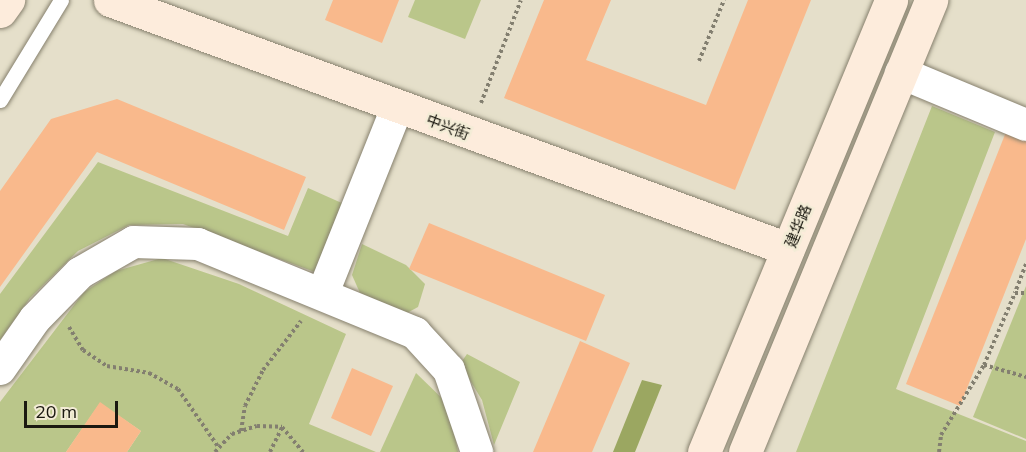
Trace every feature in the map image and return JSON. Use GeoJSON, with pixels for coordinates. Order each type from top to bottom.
{"type":"FeatureCollection","features":[{"type":"Feature","properties":{"kind":"street"},"geometry":{"type":"LineString","coordinates":[[0,11],[8,0]]}},
{"type":"Feature","properties":{"kind":"street","name":"中兴街"},"geometry":{"type":"LineString","coordinates":[[110,0],[397,108],[788,249]]}},
{"type":"Feature","properties":{"kind":"street","name":"建华路"},"geometry":{"type":"LineString","coordinates":[[705,452],[891,0]]}},
{"type":"Feature","properties":{"kind":"street"},"geometry":{"type":"LineString","coordinates":[[746,452],[931,0]]}},
{"type":"Feature","properties":{"kind":"street"},"geometry":{"type":"LineString","coordinates":[[901,73],[1026,125]]}},
{"type":"Feature","properties":{"kind":"street"},"geometry":{"type":"LineString","coordinates":[[323,293],[397,108]]}},
{"type":"Feature","properties":{"kind":"street"},"geometry":{"type":"LineString","coordinates":[[0,369],[52,302],[80,273],[134,242],[198,244],[323,293],[415,333],[449,370],[477,452]]}},
{"type":"Feature","properties":{"kind":"lane"},"geometry":{"type":"LineString","coordinates":[[0,100],[61,0]]}},
{"type":"Feature","properties":{"kind":"path"},"geometry":{"type":"LineString","coordinates":[[468,134],[521,0]]}},
{"type":"Feature","properties":{"kind":"path"},"geometry":{"type":"LineString","coordinates":[[699,61],[724,0]]}},
{"type":"Feature","properties":{"kind":"path"},"geometry":{"type":"LineString","coordinates":[[939,452],[941,435],[984,365],[1026,264]]}},
{"type":"Feature","properties":{"kind":"path"},"geometry":{"type":"LineString","coordinates":[[241,431],[245,406],[263,370],[323,293]]}},
{"type":"Feature","properties":{"kind":"path"},"geometry":{"type":"LineString","coordinates":[[1015,294],[1026,293]]}},
{"type":"Feature","properties":{"kind":"path"},"geometry":{"type":"LineString","coordinates":[[52,302],[83,350],[107,366],[149,373],[178,389],[219,448]]}},
{"type":"Feature","properties":{"kind":"path"},"geometry":{"type":"LineString","coordinates":[[984,365],[1026,377]]}},
{"type":"Feature","properties":{"kind":"path"},"geometry":{"type":"LineString","coordinates":[[215,452],[241,431],[282,427]]}},
{"type":"Feature","properties":{"kind":"path"},"geometry":{"type":"LineString","coordinates":[[270,452],[282,427]]}},
{"type":"Feature","properties":{"kind":"path"},"geometry":{"type":"LineString","coordinates":[[282,427],[303,452]]}},
{"type":"Feature","properties":{"kind":"green space"},"geometry":{"type":"Polygon","coordinates":[[[415,0],[481,0],[465,39],[408,17],[415,0]]]}},
{"type":"Feature","properties":{"kind":"green space"},"geometry":{"type":"Polygon","coordinates":[[[932,106],[995,132],[896,389],[1026,441],[1026,452],[796,452],[932,106]]]}},
{"type":"Feature","properties":{"kind":"green space"},"geometry":{"type":"Polygon","coordinates":[[[98,162],[288,236],[308,188],[344,204],[315,272],[183,224],[129,225],[78,251],[30,298],[0,340],[0,294],[98,162]]]}},
{"type":"Feature","properties":{"kind":"green space"},"geometry":{"type":"Polygon","coordinates":[[[362,244],[406,265],[425,284],[418,307],[405,314],[360,293],[352,275],[362,244]]]}},
{"type":"Feature","properties":{"kind":"green space"},"geometry":{"type":"Polygon","coordinates":[[[162,258],[239,284],[346,334],[309,424],[376,452],[127,452],[141,431],[100,403],[66,452],[0,452],[0,402],[84,292],[116,271],[162,258]]]}},
{"type":"Feature","properties":{"kind":"green space"},"geometry":{"type":"Polygon","coordinates":[[[1026,286],[1026,439],[973,417],[1026,286]]]}},
{"type":"Feature","properties":{"kind":"green space"},"geometry":{"type":"Polygon","coordinates":[[[467,354],[520,382],[494,445],[482,400],[460,364],[467,354]]]}},
{"type":"Feature","properties":{"kind":"green space"},"geometry":{"type":"Polygon","coordinates":[[[416,373],[449,405],[458,452],[380,452],[416,373]]]}},
{"type":"Feature","properties":{"kind":"green space"},"geometry":{"type":"Polygon","coordinates":[[[642,380],[662,385],[635,452],[613,452],[642,380]]]}},
{"type":"Feature","properties":{"kind":"building"},"geometry":{"type":"Polygon","coordinates":[[[333,0],[399,0],[382,43],[325,20],[333,0]]]}},
{"type":"Feature","properties":{"kind":"building"},"geometry":{"type":"Polygon","coordinates":[[[544,0],[611,0],[586,60],[706,105],[748,0],[811,0],[735,190],[504,98],[544,0]]]}},
{"type":"Feature","properties":{"kind":"building"},"geometry":{"type":"Polygon","coordinates":[[[117,99],[306,177],[284,230],[97,152],[0,287],[0,191],[51,119],[117,99]]]}},
{"type":"Feature","properties":{"kind":"building"},"geometry":{"type":"Polygon","coordinates":[[[1006,132],[1026,140],[1026,239],[960,406],[906,384],[1006,132]]]}},
{"type":"Feature","properties":{"kind":"building"},"geometry":{"type":"Polygon","coordinates":[[[429,223],[605,295],[586,341],[409,269],[429,223]]]}},
{"type":"Feature","properties":{"kind":"building"},"geometry":{"type":"Polygon","coordinates":[[[580,341],[630,363],[592,452],[533,452],[580,341]]]}},
{"type":"Feature","properties":{"kind":"building"},"geometry":{"type":"Polygon","coordinates":[[[352,368],[393,386],[371,436],[331,418],[352,368]]]}},
{"type":"Feature","properties":{"kind":"building"},"geometry":{"type":"Polygon","coordinates":[[[100,402],[141,431],[127,452],[66,452],[100,402]]]}}]}
